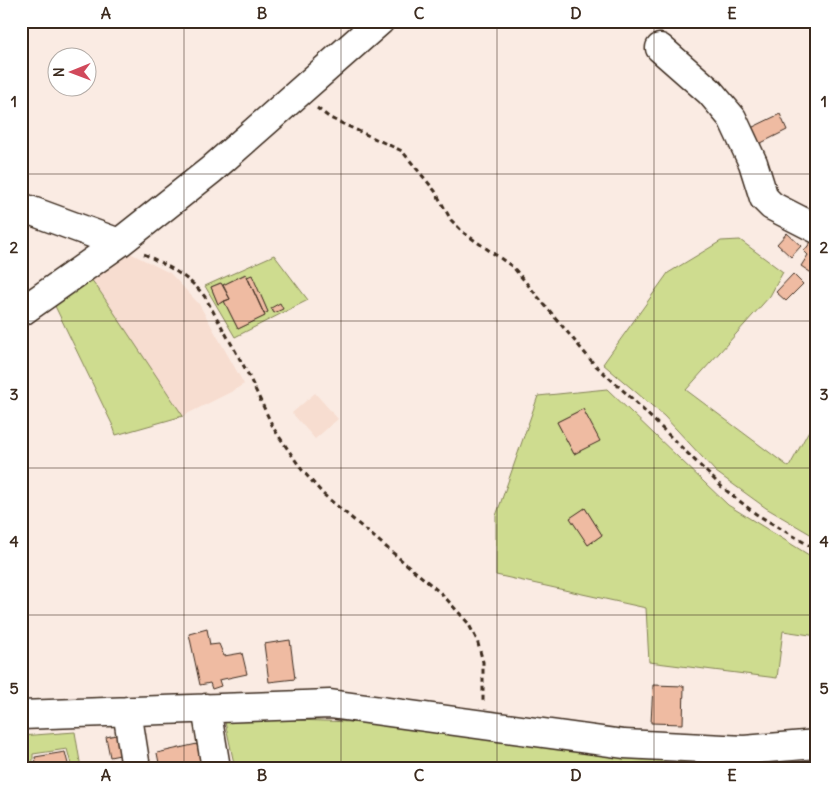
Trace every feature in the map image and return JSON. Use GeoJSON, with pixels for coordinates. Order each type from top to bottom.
{"type":"FeatureCollection","features":[{"type":"Feature","properties":{"kind":"street"},"geometry":{"type":"LineString","coordinates":[[21,312],[119,243],[211,170],[380,21]]}},
{"type":"Feature","properties":{"kind":"street"},"geometry":{"type":"LineString","coordinates":[[660,48],[710,92],[732,118],[753,163],[764,198],[772,206],[817,229]]}},
{"type":"Feature","properties":{"kind":"street"},"geometry":{"type":"LineString","coordinates":[[21,207],[119,243]]}},
{"type":"Feature","properties":{"kind":"street"},"geometry":{"type":"LineString","coordinates":[[21,715],[330,704],[624,744],[744,750],[817,744]]}},
{"type":"Feature","properties":{"kind":"street"},"geometry":{"type":"LineString","coordinates":[[206,708],[216,768]]}},
{"type":"Feature","properties":{"kind":"street"},"geometry":{"type":"LineString","coordinates":[[127,711],[136,768]]}},
{"type":"Feature","properties":{"kind":"path"},"geometry":{"type":"LineString","coordinates":[[298,94],[330,118],[402,151],[435,191],[451,220],[464,233],[513,267],[594,364],[723,488],[756,514],[817,550]]}},
{"type":"Feature","properties":{"kind":"path"},"geometry":{"type":"LineString","coordinates":[[119,243],[166,265],[197,287],[246,370],[274,429],[302,470],[323,494],[443,595],[468,623],[477,640],[483,662],[482,724]]}},
{"type":"Feature","properties":{"kind":"shaded area"},"geometry":{"type":"Polygon","coordinates":[[[126,251],[170,273],[199,304],[244,384],[183,416],[87,274],[126,251]]]}},
{"type":"Feature","properties":{"kind":"shaded area"},"geometry":{"type":"Polygon","coordinates":[[[315,393],[338,419],[315,439],[292,413],[315,393]]]}},
{"type":"Feature","properties":{"kind":"green space"},"geometry":{"type":"Polygon","coordinates":[[[740,240],[783,272],[770,296],[686,390],[789,467],[817,416],[817,538],[766,508],[716,472],[664,416],[603,364],[668,273],[721,241],[740,240]]]}},
{"type":"Feature","properties":{"kind":"green space"},"geometry":{"type":"Polygon","coordinates":[[[274,255],[308,300],[235,337],[205,286],[274,255]],[[245,274],[223,285],[220,283],[211,287],[218,304],[224,301],[238,329],[265,316],[264,314],[268,312],[252,276],[247,277],[245,274]]]}},
{"type":"Feature","properties":{"kind":"green space"},"geometry":{"type":"Polygon","coordinates":[[[87,274],[183,416],[116,435],[55,306],[87,274]]]}},
{"type":"Feature","properties":{"kind":"green space"},"geometry":{"type":"Polygon","coordinates":[[[607,389],[728,505],[817,560],[817,636],[783,631],[777,678],[649,662],[646,608],[496,575],[496,516],[538,396],[607,389]],[[583,409],[557,422],[574,454],[599,440],[583,409]],[[585,508],[571,518],[588,545],[602,535],[585,508]]]}},
{"type":"Feature","properties":{"kind":"green space"},"geometry":{"type":"Polygon","coordinates":[[[267,719],[380,723],[713,761],[705,768],[235,768],[225,722],[267,719]]]}},
{"type":"Feature","properties":{"kind":"green space"},"geometry":{"type":"Polygon","coordinates":[[[75,732],[81,768],[72,768],[67,749],[33,754],[33,768],[21,768],[21,736],[75,732]]]}},
{"type":"Feature","properties":{"kind":"building"},"geometry":{"type":"Polygon","coordinates":[[[780,114],[787,130],[759,144],[751,128],[780,114]]]}},
{"type":"Feature","properties":{"kind":"building"},"geometry":{"type":"Polygon","coordinates":[[[787,233],[801,246],[791,257],[777,244],[787,233]]]}},
{"type":"Feature","properties":{"kind":"building"},"geometry":{"type":"Polygon","coordinates":[[[811,242],[817,246],[817,268],[813,274],[801,266],[808,255],[804,251],[811,242]]]}},
{"type":"Feature","properties":{"kind":"building"},"geometry":{"type":"Polygon","coordinates":[[[246,274],[265,316],[238,329],[224,301],[230,299],[223,285],[246,274]]]}},
{"type":"Feature","properties":{"kind":"building"},"geometry":{"type":"Polygon","coordinates":[[[793,274],[803,284],[786,301],[776,292],[793,274]]]}},
{"type":"Feature","properties":{"kind":"building"},"geometry":{"type":"Polygon","coordinates":[[[252,275],[268,312],[264,314],[247,277],[252,275]]]}},
{"type":"Feature","properties":{"kind":"building"},"geometry":{"type":"Polygon","coordinates":[[[221,283],[230,299],[218,304],[211,287],[221,283]]]}},
{"type":"Feature","properties":{"kind":"building"},"geometry":{"type":"Polygon","coordinates":[[[280,303],[283,309],[274,313],[271,308],[280,303]]]}},
{"type":"Feature","properties":{"kind":"building"},"geometry":{"type":"Polygon","coordinates":[[[583,409],[600,441],[574,454],[557,422],[583,409]]]}},
{"type":"Feature","properties":{"kind":"building"},"geometry":{"type":"Polygon","coordinates":[[[585,508],[602,535],[588,545],[570,518],[585,508]]]}},
{"type":"Feature","properties":{"kind":"building"},"geometry":{"type":"Polygon","coordinates":[[[207,629],[210,645],[219,644],[224,656],[242,653],[247,674],[219,680],[221,686],[212,689],[210,683],[200,685],[189,634],[207,629]]]}},
{"type":"Feature","properties":{"kind":"building"},"geometry":{"type":"Polygon","coordinates":[[[290,640],[295,679],[269,682],[264,644],[290,640]]]}},
{"type":"Feature","properties":{"kind":"building"},"geometry":{"type":"Polygon","coordinates":[[[653,685],[684,686],[683,724],[651,723],[653,685]]]}},
{"type":"Feature","properties":{"kind":"building"},"geometry":{"type":"Polygon","coordinates":[[[121,734],[125,754],[110,757],[106,737],[121,734]]]}},
{"type":"Feature","properties":{"kind":"building"},"geometry":{"type":"Polygon","coordinates":[[[197,744],[202,768],[160,768],[157,753],[197,744]]]}},
{"type":"Feature","properties":{"kind":"building"},"geometry":{"type":"Polygon","coordinates":[[[65,752],[69,768],[37,768],[35,757],[65,752]]]}}]}
